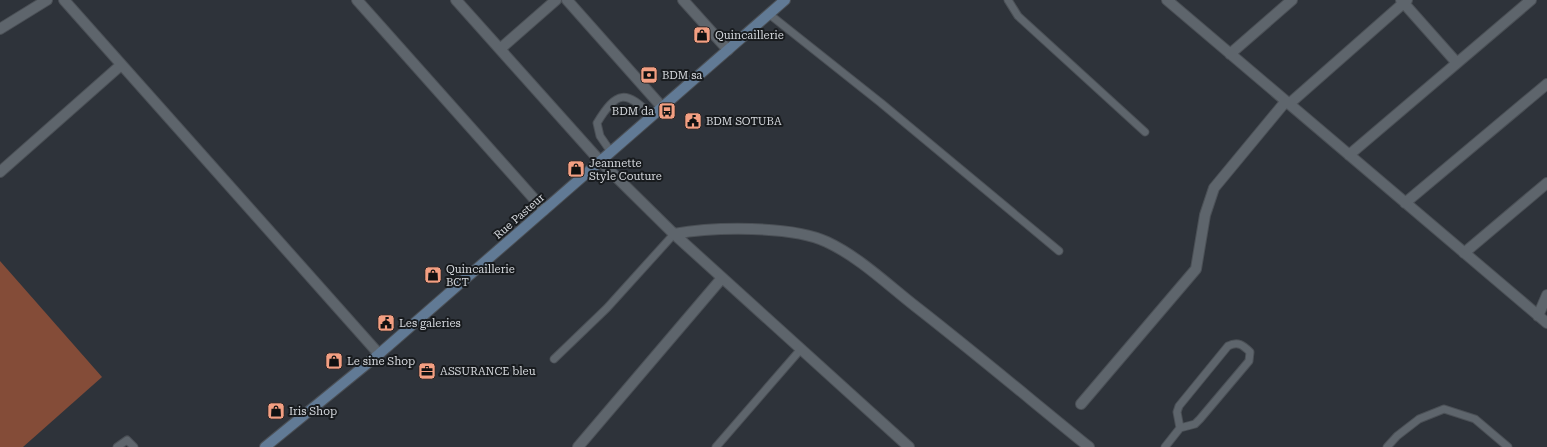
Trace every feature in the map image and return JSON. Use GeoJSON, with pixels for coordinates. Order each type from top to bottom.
{"type":"FeatureCollection","features":[{"type":"Feature","properties":{"kind":"main road","name":"Rue Pasteur"},"geometry":{"type":"LineString","coordinates":[[265,447],[379,354],[785,0]]}},
{"type":"Feature","properties":{"kind":"street"},"geometry":{"type":"LineString","coordinates":[[0,29],[47,0]]}},
{"type":"Feature","properties":{"kind":"street"},"geometry":{"type":"LineString","coordinates":[[64,0],[379,354]]}},
{"type":"Feature","properties":{"kind":"street"},"geometry":{"type":"LineString","coordinates":[[357,0],[544,210]]}},
{"type":"Feature","properties":{"kind":"street"},"geometry":{"type":"LineString","coordinates":[[456,0],[600,161],[674,234],[909,447]]}},
{"type":"Feature","properties":{"kind":"street"},"geometry":{"type":"LineString","coordinates":[[500,49],[556,0]]}},
{"type":"Feature","properties":{"kind":"street"},"geometry":{"type":"LineString","coordinates":[[567,0],[662,107]]}},
{"type":"Feature","properties":{"kind":"street"},"geometry":{"type":"LineString","coordinates":[[684,0],[728,50]]}},
{"type":"Feature","properties":{"kind":"street"},"geometry":{"type":"LineString","coordinates":[[1167,0],[1547,323]]}},
{"type":"Feature","properties":{"kind":"street"},"geometry":{"type":"LineString","coordinates":[[1230,54],[1292,0]]}},
{"type":"Feature","properties":{"kind":"street"},"geometry":{"type":"LineString","coordinates":[[1349,155],[1531,0]]}},
{"type":"Feature","properties":{"kind":"street"},"geometry":{"type":"LineString","coordinates":[[1080,404],[1196,269],[1205,214],[1214,188],[1287,102],[1404,1],[1457,63]]}},
{"type":"Feature","properties":{"kind":"street"},"geometry":{"type":"LineString","coordinates":[[0,172],[121,65]]}},
{"type":"Feature","properties":{"kind":"street"},"geometry":{"type":"LineString","coordinates":[[1405,203],[1547,84]]}},
{"type":"Feature","properties":{"kind":"street"},"geometry":{"type":"LineString","coordinates":[[1464,253],[1547,183]]}},
{"type":"Feature","properties":{"kind":"street"},"geometry":{"type":"LineString","coordinates":[[674,234],[700,230],[793,231],[826,242],[858,261],[961,342],[1089,447]]}},
{"type":"Feature","properties":{"kind":"street"},"geometry":{"type":"LineString","coordinates":[[578,447],[722,278]]}},
{"type":"Feature","properties":{"kind":"street"},"geometry":{"type":"LineString","coordinates":[[1538,316],[1547,295]]}},
{"type":"Feature","properties":{"kind":"lane"},"geometry":{"type":"LineString","coordinates":[[1008,0],[1018,16],[1145,132]]}},
{"type":"Feature","properties":{"kind":"lane"},"geometry":{"type":"LineString","coordinates":[[769,14],[881,103],[1059,251]]}},
{"type":"Feature","properties":{"kind":"lane"},"geometry":{"type":"LineString","coordinates":[[611,152],[600,136],[597,123],[615,100],[625,96],[636,100],[652,116]]}},
{"type":"Feature","properties":{"kind":"lane"},"geometry":{"type":"LineString","coordinates":[[554,359],[607,308],[674,234]]}},
{"type":"Feature","properties":{"kind":"lane"},"geometry":{"type":"LineString","coordinates":[[1165,447],[1180,428],[1195,424],[1249,361],[1250,352],[1243,345],[1238,343],[1228,346],[1179,406],[1177,412],[1180,428]]}},
{"type":"Feature","properties":{"kind":"lane"},"geometry":{"type":"LineString","coordinates":[[716,447],[801,349]]}},
{"type":"Feature","properties":{"kind":"lane"},"geometry":{"type":"LineString","coordinates":[[1388,447],[1397,436],[1419,418],[1444,409],[1475,419],[1508,447]]}},
{"type":"Feature","properties":{"kind":"lane"},"geometry":{"type":"LineString","coordinates":[[117,447],[127,440],[134,447]]}},
{"type":"Feature","properties":{"kind":"shaded area"},"geometry":{"type":"Polygon","coordinates":[[[0,261],[102,377],[23,447],[0,447],[0,261]]]}},
{"type":"Feature","properties":{"kind":"place","name":"Quincaillerie"},"geometry":{"type":"Point","coordinates":[702,35]}},
{"type":"Feature","properties":{"kind":"place","name":"BDM sa"},"geometry":{"type":"Point","coordinates":[649,75]}},
{"type":"Feature","properties":{"kind":"place","name":"BDM da"},"geometry":{"type":"Point","coordinates":[667,111]}},
{"type":"Feature","properties":{"kind":"place","name":"BDM SOTUBA"},"geometry":{"type":"Point","coordinates":[693,121]}},
{"type":"Feature","properties":{"kind":"place","name":"Jeannette Style Couture"},"geometry":{"type":"Point","coordinates":[576,169]}},
{"type":"Feature","properties":{"kind":"place","name":"Quincaillerie BCT"},"geometry":{"type":"Point","coordinates":[433,275]}},
{"type":"Feature","properties":{"kind":"place","name":"Les galeries"},"geometry":{"type":"Point","coordinates":[386,323]}},
{"type":"Feature","properties":{"kind":"place","name":"Le sine Shop"},"geometry":{"type":"Point","coordinates":[334,361]}},
{"type":"Feature","properties":{"kind":"place","name":"ASSURANCE bleu"},"geometry":{"type":"Point","coordinates":[427,371]}},
{"type":"Feature","properties":{"kind":"place","name":"Iris Shop"},"geometry":{"type":"Point","coordinates":[276,411]}}]}
